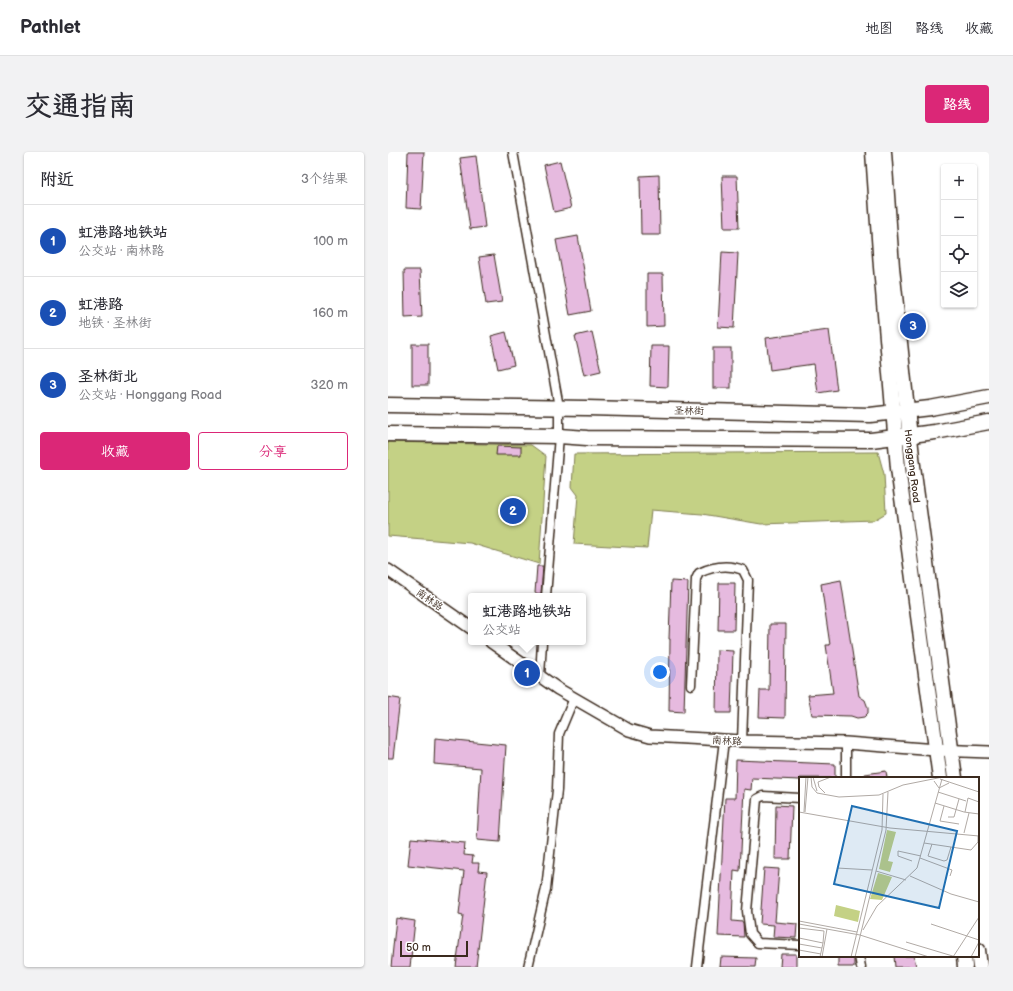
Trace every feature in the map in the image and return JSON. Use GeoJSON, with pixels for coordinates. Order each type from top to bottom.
{"type":"FeatureCollection","features":[{"type":"Feature","properties":{"kind":"highway","name":"Honggang Road"},"geometry":{"type":"LineString","coordinates":[[873,152],[880,267],[900,411]]}},
{"type":"Feature","properties":{"kind":"highway","name":"Honggang Road"},"geometry":{"type":"LineString","coordinates":[[884,152],[902,436],[955,777]]}},
{"type":"Feature","properties":{"kind":"highway","name":"圣林街"},"geometry":{"type":"LineString","coordinates":[[388,405],[559,407],[870,415],[930,408],[989,397]]}},
{"type":"Feature","properties":{"kind":"highway"},"geometry":{"type":"LineString","coordinates":[[388,434],[558,436],[594,438],[871,440],[935,432],[989,422]]}},
{"type":"Feature","properties":{"kind":"highway","name":"Honggang Road"},"geometry":{"type":"LineString","coordinates":[[902,436],[898,468],[940,777]]}},
{"type":"Feature","properties":{"kind":"highway"},"geometry":{"type":"LineString","coordinates":[[964,957],[965,967]]}},
{"type":"Feature","properties":{"kind":"highway"},"geometry":{"type":"LineString","coordinates":[[979,957],[980,967]]}},
{"type":"Feature","properties":{"kind":"street"},"geometry":{"type":"LineString","coordinates":[[513,152],[559,407],[546,593]]}},
{"type":"Feature","properties":{"kind":"street"},"geometry":{"type":"LineString","coordinates":[[691,685],[696,579],[698,573],[722,566],[733,566],[743,570],[748,580],[742,741]]}},
{"type":"Feature","properties":{"kind":"street","name":"南林路"},"geometry":{"type":"LineString","coordinates":[[388,570],[468,626]]}},
{"type":"Feature","properties":{"kind":"street","name":"南林路"},"geometry":{"type":"LineString","coordinates":[[495,645],[574,698],[629,730],[650,736],[742,741],[846,743],[951,751],[989,752]]}},
{"type":"Feature","properties":{"kind":"street"},"geometry":{"type":"LineString","coordinates":[[540,676],[542,645]]}},
{"type":"Feature","properties":{"kind":"street"},"geometry":{"type":"LineString","coordinates":[[528,967],[546,889],[557,790],[559,734],[574,698]]}},
{"type":"Feature","properties":{"kind":"street"},"geometry":{"type":"LineString","coordinates":[[697,967],[724,740]]}},
{"type":"Feature","properties":{"kind":"street"},"geometry":{"type":"LineString","coordinates":[[846,743],[846,777]]}},
{"type":"Feature","properties":{"kind":"street"},"geometry":{"type":"LineString","coordinates":[[799,798],[763,796],[757,799],[747,911],[750,934],[758,943],[799,945]]}},
{"type":"Feature","properties":{"kind":"street"},"geometry":{"type":"LineString","coordinates":[[859,957],[861,967]]}},
{"type":"Feature","properties":{"kind":"green space"},"geometry":{"type":"Polygon","coordinates":[[[388,442],[531,445],[546,456],[539,564],[470,543],[388,536],[388,442]]]}},
{"type":"Feature","properties":{"kind":"green space"},"geometry":{"type":"Polygon","coordinates":[[[878,452],[884,474],[886,513],[874,520],[761,524],[702,514],[651,510],[647,548],[574,544],[578,495],[572,487],[574,454],[878,452]]]}},
{"type":"Feature","properties":{"kind":"building"},"geometry":{"type":"Polygon","coordinates":[[[408,152],[424,152],[421,209],[406,208],[408,152]]]}},
{"type":"Feature","properties":{"kind":"building"},"geometry":{"type":"Polygon","coordinates":[[[476,156],[485,227],[470,229],[460,158],[476,156]]]}},
{"type":"Feature","properties":{"kind":"building"},"geometry":{"type":"Polygon","coordinates":[[[560,161],[571,208],[554,212],[544,165],[560,161]]]}},
{"type":"Feature","properties":{"kind":"building"},"geometry":{"type":"Polygon","coordinates":[[[659,175],[660,235],[641,235],[640,176],[659,175]]]}},
{"type":"Feature","properties":{"kind":"building"},"geometry":{"type":"Polygon","coordinates":[[[722,176],[737,176],[739,228],[724,228],[722,176]]]}},
{"type":"Feature","properties":{"kind":"building"},"geometry":{"type":"Polygon","coordinates":[[[578,236],[591,311],[570,315],[556,240],[578,236]]]}},
{"type":"Feature","properties":{"kind":"building"},"geometry":{"type":"Polygon","coordinates":[[[722,252],[738,253],[734,328],[718,327],[722,252]]]}},
{"type":"Feature","properties":{"kind":"building"},"geometry":{"type":"Polygon","coordinates":[[[494,255],[502,302],[486,304],[479,257],[494,255]]]}},
{"type":"Feature","properties":{"kind":"building"},"geometry":{"type":"Polygon","coordinates":[[[404,270],[420,270],[422,317],[405,318],[404,270]]]}},
{"type":"Feature","properties":{"kind":"building"},"geometry":{"type":"Polygon","coordinates":[[[647,274],[663,274],[664,326],[647,327],[647,274]]]}},
{"type":"Feature","properties":{"kind":"building"},"geometry":{"type":"Polygon","coordinates":[[[829,330],[837,390],[818,393],[814,364],[770,370],[766,338],[829,330]]]}},
{"type":"Feature","properties":{"kind":"building"},"geometry":{"type":"Polygon","coordinates":[[[506,332],[514,365],[498,369],[491,336],[506,332]]]}},
{"type":"Feature","properties":{"kind":"building"},"geometry":{"type":"Polygon","coordinates":[[[592,332],[601,371],[584,375],[575,336],[592,332]]]}},
{"type":"Feature","properties":{"kind":"building"},"geometry":{"type":"Polygon","coordinates":[[[412,344],[428,344],[428,385],[412,385],[412,344]]]}},
{"type":"Feature","properties":{"kind":"building"},"geometry":{"type":"Polygon","coordinates":[[[651,346],[669,346],[668,387],[650,386],[651,346]]]}},
{"type":"Feature","properties":{"kind":"building"},"geometry":{"type":"Polygon","coordinates":[[[713,348],[731,348],[731,388],[713,388],[713,348]]]}},
{"type":"Feature","properties":{"kind":"building"},"geometry":{"type":"Polygon","coordinates":[[[497,446],[521,447],[521,455],[496,455],[497,446]]]}},
{"type":"Feature","properties":{"kind":"building"},"geometry":{"type":"Polygon","coordinates":[[[537,566],[543,566],[541,593],[535,593],[537,566]]]}},
{"type":"Feature","properties":{"kind":"building"},"geometry":{"type":"Polygon","coordinates":[[[841,580],[859,696],[865,700],[868,708],[868,713],[864,717],[857,718],[851,716],[812,715],[808,695],[833,693],[826,645],[830,645],[821,584],[841,580]]]}},
{"type":"Feature","properties":{"kind":"building"},"geometry":{"type":"Polygon","coordinates":[[[671,581],[688,582],[684,712],[669,711],[671,581]]]}},
{"type":"Feature","properties":{"kind":"building"},"geometry":{"type":"Polygon","coordinates":[[[719,583],[735,583],[734,630],[718,630],[719,583]]]}},
{"type":"Feature","properties":{"kind":"building"},"geometry":{"type":"Polygon","coordinates":[[[770,624],[786,624],[785,718],[759,717],[760,690],[769,690],[770,624]]]}},
{"type":"Feature","properties":{"kind":"building"},"geometry":{"type":"Polygon","coordinates":[[[717,650],[733,651],[731,713],[716,713],[717,650]]]}},
{"type":"Feature","properties":{"kind":"building"},"geometry":{"type":"Polygon","coordinates":[[[388,697],[400,699],[393,758],[388,758],[388,697]]]}},
{"type":"Feature","properties":{"kind":"building"},"geometry":{"type":"Polygon","coordinates":[[[435,738],[506,745],[500,842],[477,840],[481,768],[434,764],[435,738]]]}},
{"type":"Feature","properties":{"kind":"building"},"geometry":{"type":"Polygon","coordinates":[[[736,760],[835,764],[835,777],[799,777],[799,780],[752,778],[751,790],[744,789],[740,871],[734,870],[732,921],[743,922],[744,937],[718,936],[725,798],[735,798],[736,760]]]}},
{"type":"Feature","properties":{"kind":"building"},"geometry":{"type":"Polygon","coordinates":[[[886,771],[887,777],[865,777],[865,774],[886,771]]]}},
{"type":"Feature","properties":{"kind":"building"},"geometry":{"type":"Polygon","coordinates":[[[776,805],[792,806],[790,859],[775,859],[776,805]]]}},
{"type":"Feature","properties":{"kind":"building"},"geometry":{"type":"Polygon","coordinates":[[[411,838],[465,843],[464,855],[473,856],[472,863],[479,863],[478,871],[487,872],[476,967],[456,967],[463,915],[459,914],[464,871],[408,865],[411,838]]]}},
{"type":"Feature","properties":{"kind":"building"},"geometry":{"type":"Polygon","coordinates":[[[764,868],[779,869],[775,922],[797,924],[796,938],[773,937],[774,925],[760,924],[764,868]]]}},
{"type":"Feature","properties":{"kind":"building"},"geometry":{"type":"Polygon","coordinates":[[[396,918],[415,921],[410,967],[391,967],[396,918]]]}},
{"type":"Feature","properties":{"kind":"building"},"geometry":{"type":"Polygon","coordinates":[[[781,954],[796,954],[796,967],[780,967],[781,954]]]}},
{"type":"Feature","properties":{"kind":"building"},"geometry":{"type":"Polygon","coordinates":[[[721,957],[756,958],[755,967],[720,967],[721,957]]]}},
{"type":"Feature","properties":{"kind":"building"},"geometry":{"type":"Polygon","coordinates":[[[838,957],[854,958],[854,967],[838,967],[838,957]]]}},
{"type":"Feature","properties":{"kind":"building"},"geometry":{"type":"Polygon","coordinates":[[[894,957],[914,957],[916,967],[895,967],[894,957]]]}},
{"type":"Feature","properties":{"kind":"place","name":"圣林街北"},"geometry":{"type":"Point","coordinates":[913,326]}},
{"type":"Feature","properties":{"kind":"place","name":"虹港路"},"geometry":{"type":"Point","coordinates":[513,511]}},
{"type":"Feature","properties":{"kind":"place","name":"虹港路地铁站"},"geometry":{"type":"Point","coordinates":[527,673]}}]}
